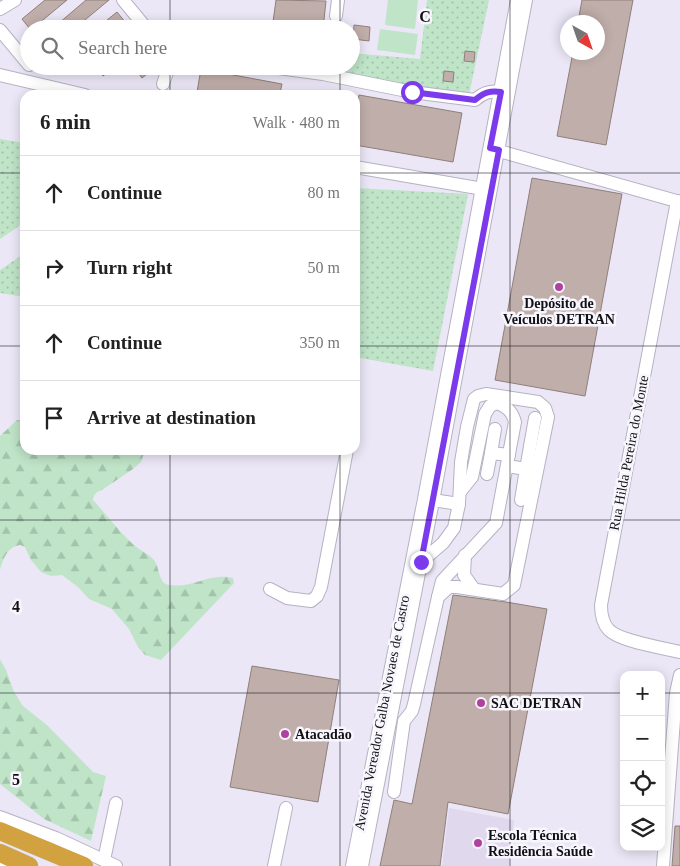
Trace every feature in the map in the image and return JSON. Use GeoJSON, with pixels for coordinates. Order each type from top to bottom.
{"type":"FeatureCollection","features":[{"type":"Feature","properties":{"kind":"highway"},"geometry":{"type":"LineString","coordinates":[[0,831],[84,866]]}},
{"type":"Feature","properties":{"kind":"highway"},"geometry":{"type":"LineString","coordinates":[[0,853],[29,866]]}},
{"type":"Feature","properties":{"kind":"street"},"geometry":{"type":"LineString","coordinates":[[0,9],[15,0]]}},
{"type":"Feature","properties":{"kind":"street"},"geometry":{"type":"LineString","coordinates":[[123,0],[140,20]]}},
{"type":"Feature","properties":{"kind":"street"},"geometry":{"type":"LineString","coordinates":[[336,16],[338,0]]}},
{"type":"Feature","properties":{"kind":"street","name":"Avenida Vereador Galba Novaes de Castro"},"geometry":{"type":"LineString","coordinates":[[494,149],[501,92],[517,0]]}},
{"type":"Feature","properties":{"kind":"street","name":"Avenida Vereador Galba Novaes de Castro"},"geometry":{"type":"LineString","coordinates":[[352,866],[428,500],[494,149],[526,0]]}},
{"type":"Feature","properties":{"kind":"street"},"geometry":{"type":"LineString","coordinates":[[0,30],[20,55]]}},
{"type":"Feature","properties":{"kind":"street"},"geometry":{"type":"LineString","coordinates":[[0,75],[64,90]]}},
{"type":"Feature","properties":{"kind":"street"},"geometry":{"type":"LineString","coordinates":[[34,75],[34,83]]}},
{"type":"Feature","properties":{"kind":"street"},"geometry":{"type":"LineString","coordinates":[[163,84],[166,75]]}},
{"type":"Feature","properties":{"kind":"street"},"geometry":{"type":"LineString","coordinates":[[328,75],[412,92],[475,100],[481,94],[492,91],[501,92]]}},
{"type":"Feature","properties":{"kind":"street"},"geometry":{"type":"LineString","coordinates":[[494,149],[678,201]]}},
{"type":"Feature","properties":{"kind":"street"},"geometry":{"type":"LineString","coordinates":[[360,167],[487,189]]}},
{"type":"Feature","properties":{"kind":"street","name":"Rua Hilda Pereira do Monte"},"geometry":{"type":"LineString","coordinates":[[678,201],[601,612],[607,628],[613,634],[622,638],[680,652]]}},
{"type":"Feature","properties":{"kind":"street"},"geometry":{"type":"LineString","coordinates":[[421,562],[443,543],[454,528],[460,498],[460,462],[466,427],[474,399],[486,394],[538,402],[545,408],[548,417],[526,500],[514,585],[503,594],[449,587],[438,597]]}},
{"type":"Feature","properties":{"kind":"street"},"geometry":{"type":"LineString","coordinates":[[394,792],[404,721],[412,712],[442,581],[465,555],[490,532],[496,523],[515,422],[514,415],[508,408],[497,403],[490,406],[485,414],[472,477],[460,498]]}},
{"type":"Feature","properties":{"kind":"street"},"geometry":{"type":"LineString","coordinates":[[526,500],[526,469],[535,418]]}},
{"type":"Feature","properties":{"kind":"street"},"geometry":{"type":"LineString","coordinates":[[466,427],[482,430]]}},
{"type":"Feature","properties":{"kind":"street"},"geometry":{"type":"LineString","coordinates":[[487,474],[495,429]]}},
{"type":"Feature","properties":{"kind":"street"},"geometry":{"type":"LineString","coordinates":[[492,453],[526,469]]}},
{"type":"Feature","properties":{"kind":"street"},"geometry":{"type":"LineString","coordinates":[[270,590],[287,598],[311,601],[317,596],[321,587],[346,455]]}},
{"type":"Feature","properties":{"kind":"street"},"geometry":{"type":"LineString","coordinates":[[502,497],[526,500]]}},
{"type":"Feature","properties":{"kind":"street"},"geometry":{"type":"LineString","coordinates":[[428,500],[460,498]]}},
{"type":"Feature","properties":{"kind":"street","name":"Avenida Vereador Galba Novaes de Castro"},"geometry":{"type":"LineString","coordinates":[[362,866],[421,562],[428,500]]}},
{"type":"Feature","properties":{"kind":"street"},"geometry":{"type":"LineString","coordinates":[[465,555],[464,575],[474,589]]}},
{"type":"Feature","properties":{"kind":"street"},"geometry":{"type":"LineString","coordinates":[[663,866],[676,693],[680,675]]}},
{"type":"Feature","properties":{"kind":"street"},"geometry":{"type":"LineString","coordinates":[[104,860],[116,803]]}},
{"type":"Feature","properties":{"kind":"street"},"geometry":{"type":"LineString","coordinates":[[274,866],[286,808]]}},
{"type":"Feature","properties":{"kind":"street"},"geometry":{"type":"LineString","coordinates":[[0,817],[56,838],[116,866]]}},
{"type":"Feature","properties":{"kind":"street"},"geometry":{"type":"LineString","coordinates":[[26,827],[36,847]]}},
{"type":"Feature","properties":{"kind":"shaded area","name":"Escola Técnica Residência Saúde"},"geometry":{"type":"Polygon","coordinates":[[[449,808],[514,820],[509,866],[442,866],[449,808]]]}},
{"type":"Feature","properties":{"kind":"green space"},"geometry":{"type":"Polygon","coordinates":[[[388,0],[418,0],[415,29],[385,25],[388,0]]]}},
{"type":"Feature","properties":{"kind":"green space"},"geometry":{"type":"Polygon","coordinates":[[[427,0],[489,0],[469,95],[341,75],[360,75],[360,54],[420,59],[427,0]]]}},
{"type":"Feature","properties":{"kind":"green space"},"geometry":{"type":"Polygon","coordinates":[[[380,29],[418,34],[415,55],[377,50],[380,29]]]}},
{"type":"Feature","properties":{"kind":"green space"},"geometry":{"type":"Polygon","coordinates":[[[0,139],[20,142],[20,225],[0,239],[0,139]]]}},
{"type":"Feature","properties":{"kind":"green space"},"geometry":{"type":"Polygon","coordinates":[[[360,188],[468,194],[433,371],[360,358],[360,188]]]}},
{"type":"Feature","properties":{"kind":"green space"},"geometry":{"type":"Polygon","coordinates":[[[20,256],[20,296],[0,293],[0,270],[20,256]]]}},
{"type":"Feature","properties":{"kind":"green space"},"geometry":{"type":"Polygon","coordinates":[[[17,420],[20,420],[20,455],[143,455],[141,462],[97,492],[93,500],[129,541],[154,560],[165,584],[186,585],[216,577],[233,578],[234,583],[161,660],[145,655],[138,647],[129,629],[112,609],[89,599],[78,587],[62,575],[51,576],[41,572],[31,560],[25,547],[20,545],[12,548],[4,558],[0,570],[0,436],[17,420]]]}},
{"type":"Feature","properties":{"kind":"green space"},"geometry":{"type":"Polygon","coordinates":[[[0,659],[14,692],[23,706],[48,726],[93,772],[106,776],[91,841],[44,819],[0,784],[0,659]]]}},
{"type":"Feature","properties":{"kind":"building"},"geometry":{"type":"Polygon","coordinates":[[[45,0],[67,0],[43,20],[22,19],[45,0]]]}},
{"type":"Feature","properties":{"kind":"building"},"geometry":{"type":"Polygon","coordinates":[[[86,0],[109,0],[85,20],[63,20],[86,0]]]}},
{"type":"Feature","properties":{"kind":"building"},"geometry":{"type":"Polygon","coordinates":[[[276,0],[326,1],[324,20],[273,20],[276,0]]]}},
{"type":"Feature","properties":{"kind":"building"},"geometry":{"type":"Polygon","coordinates":[[[582,0],[633,0],[606,145],[557,136],[571,60],[605,60],[605,15],[579,15],[582,0]]]}},
{"type":"Feature","properties":{"kind":"building"},"geometry":{"type":"Polygon","coordinates":[[[117,12],[124,20],[107,20],[117,12]]]}},
{"type":"Feature","properties":{"kind":"building"},"geometry":{"type":"Polygon","coordinates":[[[360,26],[370,27],[369,41],[360,40],[360,26]]]}},
{"type":"Feature","properties":{"kind":"building"},"geometry":{"type":"Polygon","coordinates":[[[465,51],[475,52],[474,62],[464,61],[465,51]]]}},
{"type":"Feature","properties":{"kind":"building"},"geometry":{"type":"Polygon","coordinates":[[[444,71],[454,72],[453,82],[443,81],[444,71]]]}},
{"type":"Feature","properties":{"kind":"building"},"geometry":{"type":"Polygon","coordinates":[[[200,75],[233,75],[282,84],[281,90],[197,90],[200,75]]]}},
{"type":"Feature","properties":{"kind":"building"},"geometry":{"type":"Polygon","coordinates":[[[360,95],[462,113],[453,162],[360,146],[360,95]]]}},
{"type":"Feature","properties":{"kind":"building","name":"Depósito de Veículos DETRAN"},"geometry":{"type":"Polygon","coordinates":[[[532,178],[622,194],[585,396],[495,380],[532,178]]]}},
{"type":"Feature","properties":{"kind":"building","name":"SAC DETRAN"},"geometry":{"type":"Polygon","coordinates":[[[453,595],[547,609],[508,814],[448,802],[440,866],[380,866],[394,800],[412,804],[453,595]]]}},
{"type":"Feature","properties":{"kind":"building","name":"Atacadão"},"geometry":{"type":"Polygon","coordinates":[[[252,666],[339,680],[318,802],[230,787],[252,666]]]}},
{"type":"Feature","properties":{"kind":"building"},"geometry":{"type":"Polygon","coordinates":[[[675,826],[680,826],[680,866],[672,866],[675,826]]]}},
{"type":"Feature","properties":{"kind":"place","name":"Depósito de Veículos DETRAN"},"geometry":{"type":"Point","coordinates":[559,287]}},
{"type":"Feature","properties":{"kind":"place","name":"SAC DETRAN"},"geometry":{"type":"Point","coordinates":[481,703]}},
{"type":"Feature","properties":{"kind":"place","name":"Atacadão"},"geometry":{"type":"Point","coordinates":[285,734]}},
{"type":"Feature","properties":{"kind":"place","name":"Escola Técnica Residência Saúde"},"geometry":{"type":"Point","coordinates":[478,843]}},
{"type":"Feature","properties":{"kind":"route"},"geometry":{"type":"LineString","coordinates":[[412,92],[475,100],[481,94],[492,91],[501,92],[490,148],[499,150],[421,562]]}}]}
